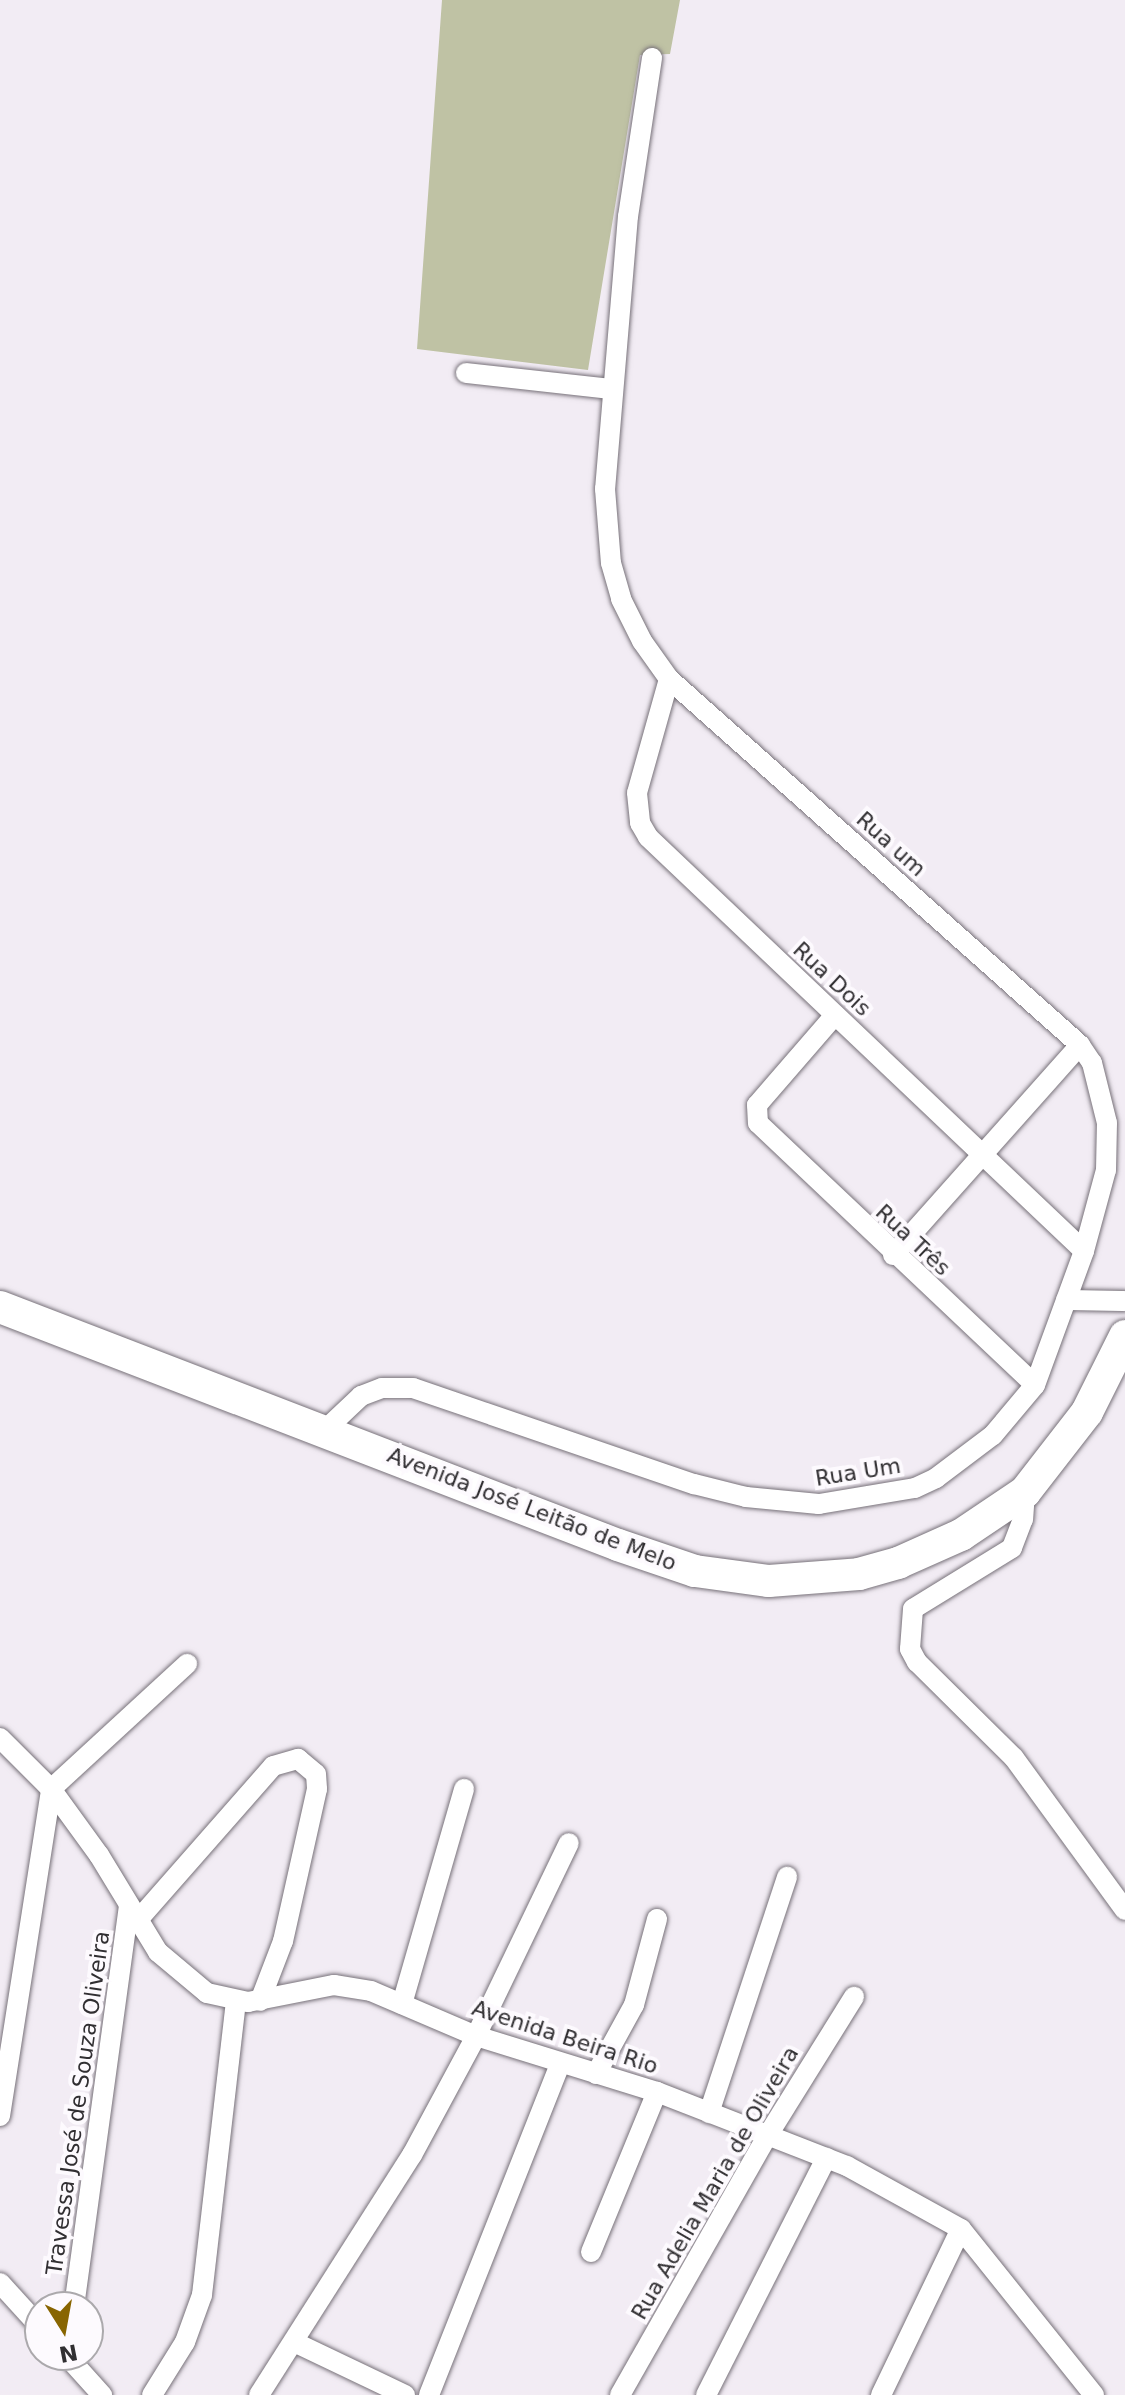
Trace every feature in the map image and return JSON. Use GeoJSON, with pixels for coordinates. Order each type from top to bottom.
{"type":"FeatureCollection","features":[{"type":"Feature","properties":{"kind":"main road","name":"Avenida José Leitão de Melo"},"geometry":{"type":"LineString","coordinates":[[0,1307],[618,1545],[737,1579],[820,1579],[885,1567],[961,1535],[1025,1492],[1087,1412],[1125,1336]]}},
{"type":"Feature","properties":{"kind":"street","name":"Rua um"},"geometry":{"type":"LineString","coordinates":[[652,58],[610,389],[605,489],[611,563],[631,622],[669,679],[1080,1045]]}},
{"type":"Feature","properties":{"kind":"street"},"geometry":{"type":"LineString","coordinates":[[466,373],[610,389]]}},
{"type":"Feature","properties":{"kind":"street","name":"Rua Dois"},"geometry":{"type":"LineString","coordinates":[[669,679],[637,793],[638,816],[648,837],[1084,1251]]}},
{"type":"Feature","properties":{"kind":"street","name":"Rua Três"},"geometry":{"type":"LineString","coordinates":[[835,1015],[757,1105],[761,1127],[893,1255],[1035,1385]]}},
{"type":"Feature","properties":{"kind":"street"},"geometry":{"type":"LineString","coordinates":[[893,1255],[1080,1045]]}},
{"type":"Feature","properties":{"kind":"street","name":"Rua Um"},"geometry":{"type":"LineString","coordinates":[[325,1430],[361,1396],[382,1388],[413,1388],[694,1484],[746,1497],[819,1504],[915,1488],[936,1478],[993,1435],[1035,1385],[1084,1251],[1100,1199],[1108,1146],[1098,1076],[1080,1045]]}},
{"type":"Feature","properties":{"kind":"street"},"geometry":{"type":"LineString","coordinates":[[1066,1300],[1125,1301]]}},
{"type":"Feature","properties":{"kind":"street"},"geometry":{"type":"LineString","coordinates":[[1025,1492],[1023,1519],[1012,1548],[913,1609],[910,1649],[917,1662],[1014,1758],[1125,1910]]}},
{"type":"Feature","properties":{"kind":"street"},"geometry":{"type":"LineString","coordinates":[[0,2116],[51,1789],[187,1664]]}},
{"type":"Feature","properties":{"kind":"street","name":"Avenida Beira Rio"},"geometry":{"type":"LineString","coordinates":[[0,1738],[51,1789],[158,1952],[192,1982],[236,2002],[260,2001],[334,1985],[371,1991],[476,2036],[559,2066],[657,2092],[826,2158],[961,2229],[1094,2395]]}},
{"type":"Feature","properties":{"kind":"street"},"geometry":{"type":"LineString","coordinates":[[133,1913],[273,1766],[298,1759],[316,1774],[317,1789],[283,1941],[260,2001]]}},
{"type":"Feature","properties":{"kind":"street"},"geometry":{"type":"LineString","coordinates":[[402,2004],[464,1789]]}},
{"type":"Feature","properties":{"kind":"street"},"geometry":{"type":"LineString","coordinates":[[259,2395],[412,2155],[476,2036],[569,1843]]}},
{"type":"Feature","properties":{"kind":"street"},"geometry":{"type":"LineString","coordinates":[[709,2113],[787,1877]]}},
{"type":"Feature","properties":{"kind":"street","name":"Travessa José de Souza Oliveira"},"geometry":{"type":"LineString","coordinates":[[76,2291],[133,1913]]}},
{"type":"Feature","properties":{"kind":"street"},"geometry":{"type":"LineString","coordinates":[[596,2074],[634,2005],[657,1919]]}},
{"type":"Feature","properties":{"kind":"street","name":"Rua Adelia Maria de Oliveira"},"geometry":{"type":"LineString","coordinates":[[620,2395],[768,2135],[854,1997]]}},
{"type":"Feature","properties":{"kind":"street"},"geometry":{"type":"LineString","coordinates":[[152,2395],[185,2342],[202,2295],[236,2002]]}},
{"type":"Feature","properties":{"kind":"street"},"geometry":{"type":"LineString","coordinates":[[429,2395],[559,2066]]}},
{"type":"Feature","properties":{"kind":"street"},"geometry":{"type":"LineString","coordinates":[[591,2252],[657,2092]]}},
{"type":"Feature","properties":{"kind":"street"},"geometry":{"type":"LineString","coordinates":[[706,2395],[826,2158]]}},
{"type":"Feature","properties":{"kind":"street"},"geometry":{"type":"LineString","coordinates":[[881,2395],[961,2229]]}},
{"type":"Feature","properties":{"kind":"street"},"geometry":{"type":"LineString","coordinates":[[0,2283],[24,2309]]}},
{"type":"Feature","properties":{"kind":"street"},"geometry":{"type":"LineString","coordinates":[[294,2342],[405,2395]]}},
{"type":"Feature","properties":{"kind":"street"},"geometry":{"type":"LineString","coordinates":[[80,2371],[102,2395]]}},
{"type":"Feature","properties":{"kind":"green space"},"geometry":{"type":"Polygon","coordinates":[[[442,0],[680,0],[670,54],[640,55],[588,370],[417,349],[442,0]]]}}]}
